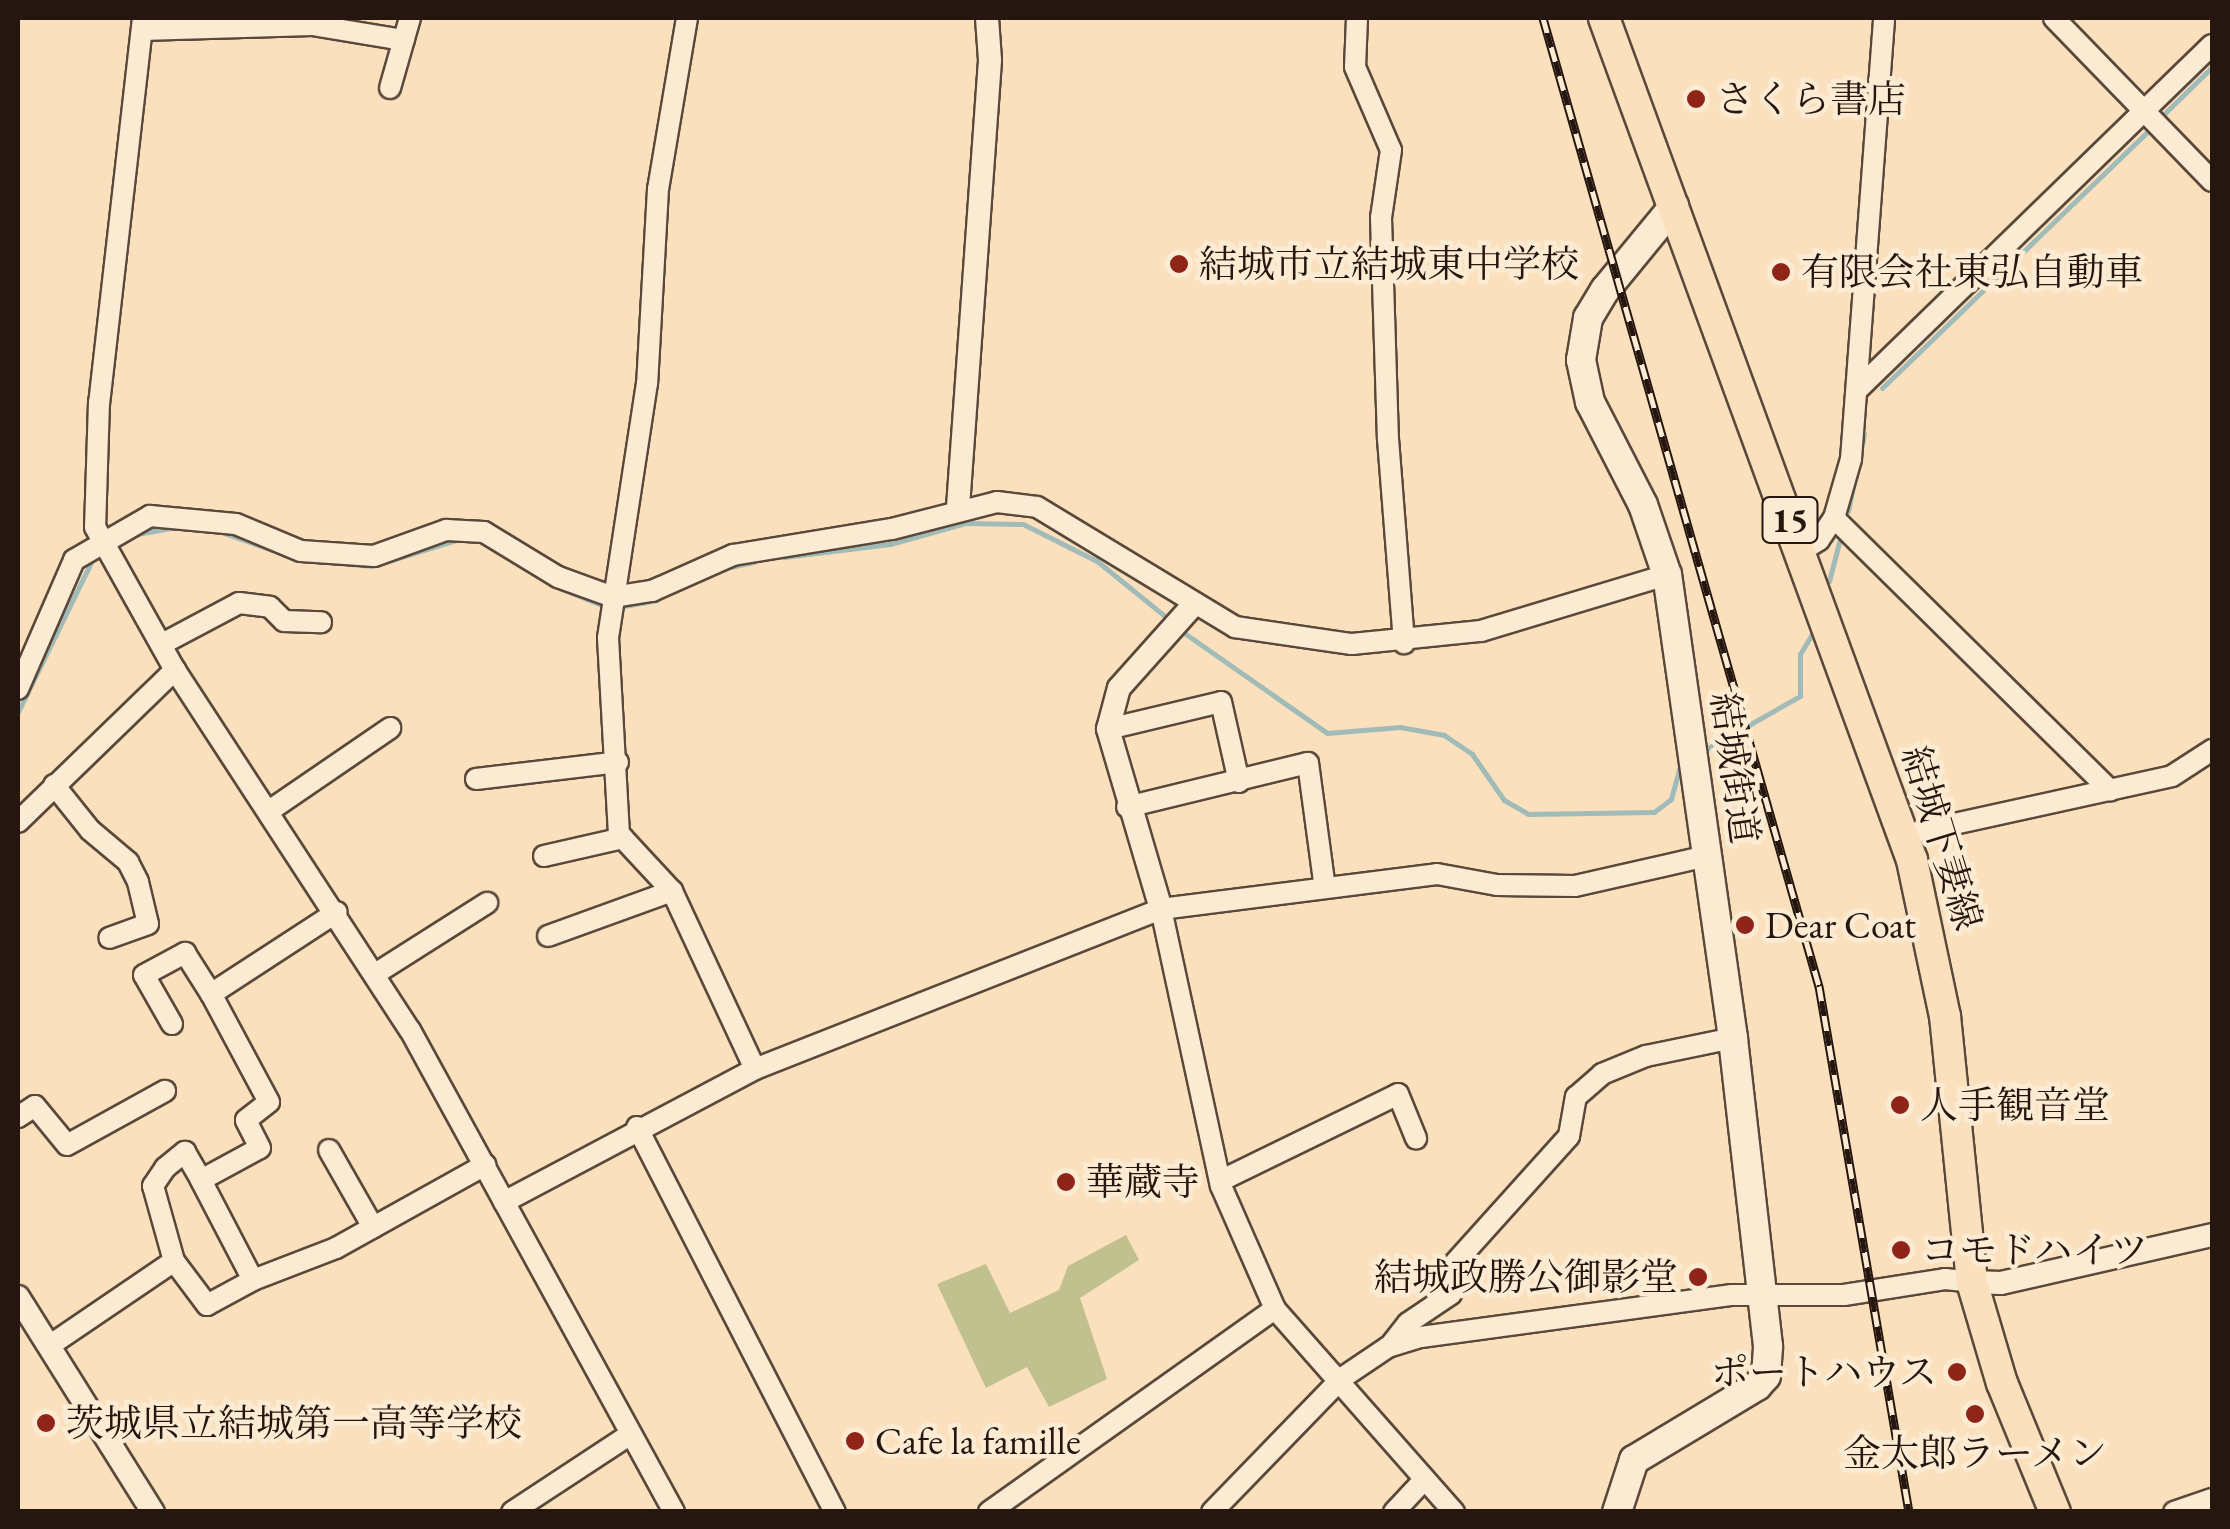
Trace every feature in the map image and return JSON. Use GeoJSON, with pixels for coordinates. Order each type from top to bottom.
{"type":"FeatureCollection","features":[{"type":"Feature","properties":{"kind":"main road","name":"15"},"geometry":{"type":"LineString","coordinates":[[1604,18],[1674,206]]}},
{"type":"Feature","properties":{"kind":"main road","name":"結城下妻線"},"geometry":{"type":"LineString","coordinates":[[1674,206],[1904,835],[1937,960],[1972,1282],[2002,1383],[2055,1512]]}},
{"type":"Feature","properties":{"kind":"main road","name":"結城街道"},"geometry":{"type":"LineString","coordinates":[[1618,1512],[1641,1454],[1766,1376],[1764,1297],[1733,1038],[1667,575],[1644,505],[1590,402],[1581,360],[1588,318],[1605,290],[1674,206]]}},
{"type":"Feature","properties":{"kind":"street"},"geometry":{"type":"LineString","coordinates":[[390,88],[410,18]]}},
{"type":"Feature","properties":{"kind":"street"},"geometry":{"type":"LineString","coordinates":[[687,18],[658,189],[647,383],[608,638],[622,838],[672,891],[755,1069]]}},
{"type":"Feature","properties":{"kind":"street"},"geometry":{"type":"LineString","coordinates":[[958,507],[990,60],[987,18]]}},
{"type":"Feature","properties":{"kind":"street"},"geometry":{"type":"LineString","coordinates":[[1357,18],[1355,67],[1391,150],[1381,218],[1388,439],[1404,643]]}},
{"type":"Feature","properties":{"kind":"street"},"geometry":{"type":"LineString","coordinates":[[1801,551],[1818,540],[1834,518],[1851,459],[1884,18]]}},
{"type":"Feature","properties":{"kind":"street"},"geometry":{"type":"LineString","coordinates":[[2054,18],[2212,180]]}},
{"type":"Feature","properties":{"kind":"street"},"geometry":{"type":"LineString","coordinates":[[404,40],[312,25],[143,24],[100,402],[95,527],[175,670],[375,974],[674,1512]]}},
{"type":"Feature","properties":{"kind":"street"},"geometry":{"type":"LineString","coordinates":[[1857,390],[2212,46]]}},
{"type":"Feature","properties":{"kind":"street"},"geometry":{"type":"LineString","coordinates":[[18,688],[74,560],[150,516],[236,524],[300,551],[374,556],[446,530],[484,532],[558,577],[613,597],[652,591],[733,555],[892,529],[958,507],[997,502],[1037,507],[1235,627],[1352,644],[1404,643],[1506,625],[1667,575]]}},
{"type":"Feature","properties":{"kind":"street"},"geometry":{"type":"LineString","coordinates":[[1834,518],[2110,790]]}},
{"type":"Feature","properties":{"kind":"street"},"geometry":{"type":"LineString","coordinates":[[162,644],[240,603],[270,608],[284,620],[320,622]]}},
{"type":"Feature","properties":{"kind":"street"},"geometry":{"type":"LineString","coordinates":[[1194,604],[1119,688],[1108,729],[1127,806],[1161,909],[1220,1181],[1275,1309],[1342,1378],[1454,1512]]}},
{"type":"Feature","properties":{"kind":"street"},"geometry":{"type":"LineString","coordinates":[[18,822],[175,670]]}},
{"type":"Feature","properties":{"kind":"street"},"geometry":{"type":"LineString","coordinates":[[1108,729],[1221,702],[1239,782]]}},
{"type":"Feature","properties":{"kind":"street"},"geometry":{"type":"LineString","coordinates":[[269,811],[390,728]]}},
{"type":"Feature","properties":{"kind":"street"},"geometry":{"type":"LineString","coordinates":[[1904,835],[2172,776],[2212,750]]}},
{"type":"Feature","properties":{"kind":"street"},"geometry":{"type":"LineString","coordinates":[[476,778],[618,762]]}},
{"type":"Feature","properties":{"kind":"street"},"geometry":{"type":"LineString","coordinates":[[1127,806],[1308,763],[1325,888]]}},
{"type":"Feature","properties":{"kind":"street"},"geometry":{"type":"LineString","coordinates":[[54,784],[90,830],[128,862],[138,882],[148,924],[109,938]]}},
{"type":"Feature","properties":{"kind":"street"},"geometry":{"type":"LineString","coordinates":[[544,856],[622,838]]}},
{"type":"Feature","properties":{"kind":"street"},"geometry":{"type":"LineString","coordinates":[[504,1202],[638,1127],[755,1069],[1161,909],[1437,874],[1496,885],[1574,886],[1707,856]]}},
{"type":"Feature","properties":{"kind":"street"},"geometry":{"type":"LineString","coordinates":[[548,936],[672,891]]}},
{"type":"Feature","properties":{"kind":"street"},"geometry":{"type":"LineString","coordinates":[[375,974],[487,903]]}},
{"type":"Feature","properties":{"kind":"street"},"geometry":{"type":"LineString","coordinates":[[211,994],[337,912]]}},
{"type":"Feature","properties":{"kind":"street"},"geometry":{"type":"LineString","coordinates":[[172,1024],[144,975],[186,953],[269,1102],[246,1120],[260,1148],[201,1180]]}},
{"type":"Feature","properties":{"kind":"street"},"geometry":{"type":"LineString","coordinates":[[1212,1512],[1342,1378],[1388,1347],[1408,1323],[1451,1294],[1444,1276],[1569,1136],[1576,1096],[1602,1074],[1646,1056],[1733,1038]]}},
{"type":"Feature","properties":{"kind":"street"},"geometry":{"type":"LineString","coordinates":[[18,1117],[36,1106],[66,1146],[166,1091]]}},
{"type":"Feature","properties":{"kind":"street"},"geometry":{"type":"LineString","coordinates":[[1220,1181],[1398,1094],[1416,1138]]}},
{"type":"Feature","properties":{"kind":"street"},"geometry":{"type":"LineString","coordinates":[[638,1127],[835,1512]]}},
{"type":"Feature","properties":{"kind":"street"},"geometry":{"type":"LineString","coordinates":[[329,1150],[373,1227]]}},
{"type":"Feature","properties":{"kind":"street"},"geometry":{"type":"LineString","coordinates":[[253,1280],[185,1152],[153,1186],[174,1261],[207,1305],[253,1280],[373,1227],[485,1166]]}},
{"type":"Feature","properties":{"kind":"street"},"geometry":{"type":"LineString","coordinates":[[1388,1347],[1528,1320],[1732,1295],[1764,1297],[2001,1283],[2212,1235]]}},
{"type":"Feature","properties":{"kind":"street"},"geometry":{"type":"LineString","coordinates":[[49,1346],[174,1261]]}},
{"type":"Feature","properties":{"kind":"street"},"geometry":{"type":"LineString","coordinates":[[18,1297],[153,1512]]}},
{"type":"Feature","properties":{"kind":"street"},"geometry":{"type":"LineString","coordinates":[[989,1512],[1275,1309]]}},
{"type":"Feature","properties":{"kind":"street"},"geometry":{"type":"LineString","coordinates":[[512,1512],[629,1435]]}},
{"type":"Feature","properties":{"kind":"street"},"geometry":{"type":"LineString","coordinates":[[1394,1512],[1425,1479]]}},
{"type":"Feature","properties":{"kind":"street"},"geometry":{"type":"LineString","coordinates":[[2174,1512],[2212,1498]]}},
{"type":"Feature","properties":{"kind":"green space"},"geometry":{"type":"Polygon","coordinates":[[[1126,1235],[1139,1260],[1080,1298],[1107,1379],[1049,1407],[1027,1367],[986,1388],[937,1284],[986,1264],[1010,1313],[1059,1290],[1068,1266],[1126,1235]]]}},
{"type":"Feature","properties":{"kind":"waterway"},"geometry":{"type":"LineString","coordinates":[[2161,117],[2212,67]]}},
{"type":"Feature","properties":{"kind":"waterway"},"geometry":{"type":"LineString","coordinates":[[1882,388],[2153,126]]}},
{"type":"Feature","properties":{"kind":"waterway"},"geometry":{"type":"LineString","coordinates":[[1848,511],[1864,434]]}},
{"type":"Feature","properties":{"kind":"waterway"},"geometry":{"type":"LineString","coordinates":[[784,557],[890,544],[965,523],[1023,524],[1097,561],[1172,622]]}},
{"type":"Feature","properties":{"kind":"waterway"},"geometry":{"type":"LineString","coordinates":[[137,534],[176,527]]}},
{"type":"Feature","properties":{"kind":"waterway"},"geometry":{"type":"LineString","coordinates":[[221,532],[272,550]]}},
{"type":"Feature","properties":{"kind":"waterway"},"geometry":{"type":"LineString","coordinates":[[1829,581],[1841,535]]}},
{"type":"Feature","properties":{"kind":"waterway"},"geometry":{"type":"LineString","coordinates":[[296,559],[372,566],[459,539]]}},
{"type":"Feature","properties":{"kind":"waterway"},"geometry":{"type":"LineString","coordinates":[[18,712],[93,558]]}},
{"type":"Feature","properties":{"kind":"waterway"},"geometry":{"type":"LineString","coordinates":[[730,567],[753,562]]}},
{"type":"Feature","properties":{"kind":"waterway"},"geometry":{"type":"LineString","coordinates":[[562,589],[607,607]]}},
{"type":"Feature","properties":{"kind":"waterway"},"geometry":{"type":"LineString","coordinates":[[618,607],[656,600]]}},
{"type":"Feature","properties":{"kind":"waterway"},"geometry":{"type":"LineString","coordinates":[[1180,630],[1327,733],[1400,727],[1444,735],[1472,754],[1504,800],[1528,814],[1654,812],[1671,799],[1682,759]]}},
{"type":"Feature","properties":{"kind":"waterway"},"geometry":{"type":"LineString","coordinates":[[1701,752],[1800,696],[1800,654],[1813,632]]}},
{"type":"Feature","properties":{"kind":"railway"},"geometry":{"type":"LineString","coordinates":[[1543,18],[1819,986],[1909,1512]]}},
{"type":"Feature","properties":{"kind":"place","name":"さくら書店"},"geometry":{"type":"Point","coordinates":[1696,99]}},
{"type":"Feature","properties":{"kind":"place","name":"結城市立結城東中学校"},"geometry":{"type":"Point","coordinates":[1179,264]}},
{"type":"Feature","properties":{"kind":"place","name":"有限会社東弘自動車"},"geometry":{"type":"Point","coordinates":[1781,272]}},
{"type":"Feature","properties":{"kind":"place","name":"Dear Coat"},"geometry":{"type":"Point","coordinates":[1745,925]}},
{"type":"Feature","properties":{"kind":"place","name":"人手観音堂"},"geometry":{"type":"Point","coordinates":[1900,1105]}},
{"type":"Feature","properties":{"kind":"place","name":"華蔵寺"},"geometry":{"type":"Point","coordinates":[1066,1182]}},
{"type":"Feature","properties":{"kind":"place","name":"コモドハイツ"},"geometry":{"type":"Point","coordinates":[1901,1250]}},
{"type":"Feature","properties":{"kind":"place","name":"結城政勝公御影堂"},"geometry":{"type":"Point","coordinates":[1698,1277]}},
{"type":"Feature","properties":{"kind":"place","name":"ポートハウス"},"geometry":{"type":"Point","coordinates":[1957,1372]}},
{"type":"Feature","properties":{"kind":"place","name":"金太郎ラーメン"},"geometry":{"type":"Point","coordinates":[1975,1414]}},
{"type":"Feature","properties":{"kind":"place","name":"茨城県立結城第一高等学校"},"geometry":{"type":"Point","coordinates":[46,1423]}},
{"type":"Feature","properties":{"kind":"place","name":"Cafe la famille"},"geometry":{"type":"Point","coordinates":[855,1441]}}]}
